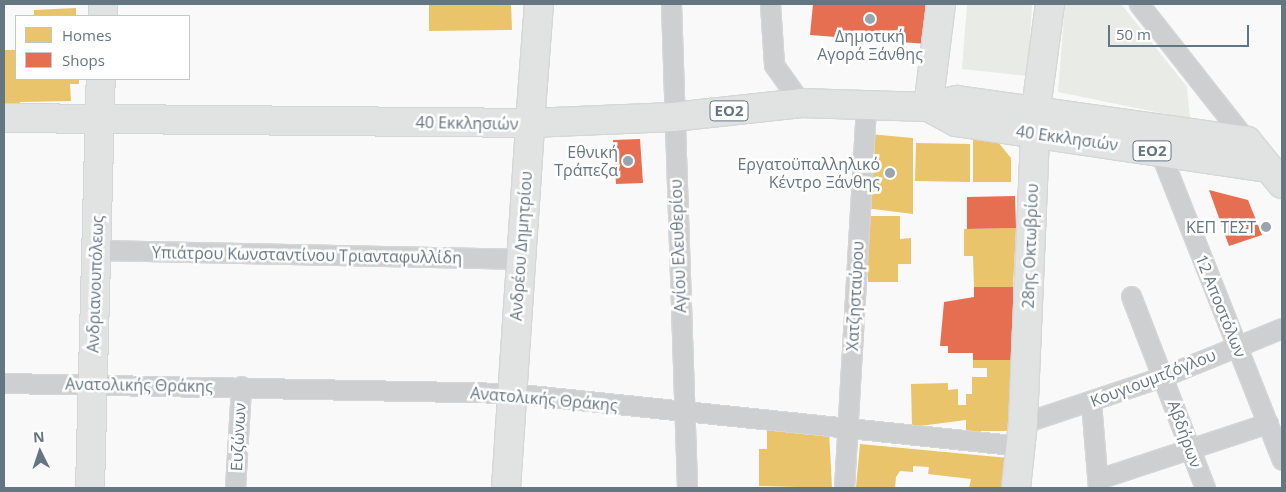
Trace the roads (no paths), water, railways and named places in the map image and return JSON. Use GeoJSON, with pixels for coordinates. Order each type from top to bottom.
{"type":"FeatureCollection","features":[{"type":"Feature","properties":{"kind":"main road","name":"Ανδρέου Δημητρίου"},"geometry":{"type":"LineString","coordinates":[[506,488],[518,259],[539,4]]}},
{"type":"Feature","properties":{"kind":"main road"},"geometry":{"type":"LineString","coordinates":[[928,107],[940,4]]}},
{"type":"Feature","properties":{"kind":"main road","name":"28ης Οκτωβρίου"},"geometry":{"type":"LineString","coordinates":[[1016,488],[1022,435],[1035,121],[1050,4]]}},
{"type":"Feature","properties":{"kind":"main road","name":"Ανδριανουπόλεως"},"geometry":{"type":"LineString","coordinates":[[90,488],[101,80]]}},
{"type":"Feature","properties":{"kind":"main road","name":"40 Εκκλησιών"},"geometry":{"type":"LineString","coordinates":[[4,118],[530,123],[673,117],[801,103],[866,103],[928,107],[958,100],[1160,152],[1276,176]]}},
{"type":"Feature","properties":{"kind":"main road","name":"40 Εκκλησιών"},"geometry":{"type":"LineString","coordinates":[[1035,121],[1247,141]]}},
{"type":"Feature","properties":{"kind":"main road","name":"ΕΟ2"},"geometry":{"type":"LineString","coordinates":[[1247,141],[1276,176]]}},
{"type":"Feature","properties":{"kind":"street","name":"Αγίου Ελευθερίου"},"geometry":{"type":"LineString","coordinates":[[671,4],[673,117],[688,488]]}},
{"type":"Feature","properties":{"kind":"street"},"geometry":{"type":"LineString","coordinates":[[770,4],[774,65],[801,103]]}},
{"type":"Feature","properties":{"kind":"street"},"geometry":{"type":"LineString","coordinates":[[1147,7],[1247,141]]}},
{"type":"Feature","properties":{"kind":"street","name":"Χατζησταύρου"},"geometry":{"type":"LineString","coordinates":[[844,488],[866,103]]}},
{"type":"Feature","properties":{"kind":"street","name":"12 Αποστόλων"},"geometry":{"type":"LineString","coordinates":[[1160,152],[1282,460]]}},
{"type":"Feature","properties":{"kind":"street","name":"Υπιάτρου Κωνσταντίνου Τριανταφυλλίδη"},"geometry":{"type":"LineString","coordinates":[[96,250],[518,259]]}},
{"type":"Feature","properties":{"kind":"street","name":"Αβδήρων"},"geometry":{"type":"LineString","coordinates":[[1131,296],[1164,376],[1204,488]]}},
{"type":"Feature","properties":{"kind":"street","name":"Κουγιουμτζόγλου"},"geometry":{"type":"LineString","coordinates":[[1022,435],[1091,402],[1164,376],[1282,328]]}},
{"type":"Feature","properties":{"kind":"street","name":"Ανατολικής Θράκης"},"geometry":{"type":"LineString","coordinates":[[4,382],[511,393],[686,414],[846,430],[1022,435]]}},
{"type":"Feature","properties":{"kind":"street","name":"Ευζώνων"},"geometry":{"type":"LineString","coordinates":[[235,488],[241,386]]}},
{"type":"Feature","properties":{"kind":"street"},"geometry":{"type":"LineString","coordinates":[[1091,402],[1098,484],[1268,423]]}},
{"type":"Feature","properties":{"kind":"place","name":"Δημοτική Αγορά Ξάνθης"},"geometry":{"type":"Point","coordinates":[870,19]}},
{"type":"Feature","properties":{"kind":"place","name":"Εθνική Τράπεζα"},"geometry":{"type":"Point","coordinates":[628,161]}},
{"type":"Feature","properties":{"kind":"place","name":"Εργατοϋπαλληλικό Κέντρο Ξάνθης"},"geometry":{"type":"Point","coordinates":[890,173]}},
{"type":"Feature","properties":{"kind":"place","name":"ΚΕΠ ΤΕΣΤ"},"geometry":{"type":"Point","coordinates":[1266,227]}}]}
